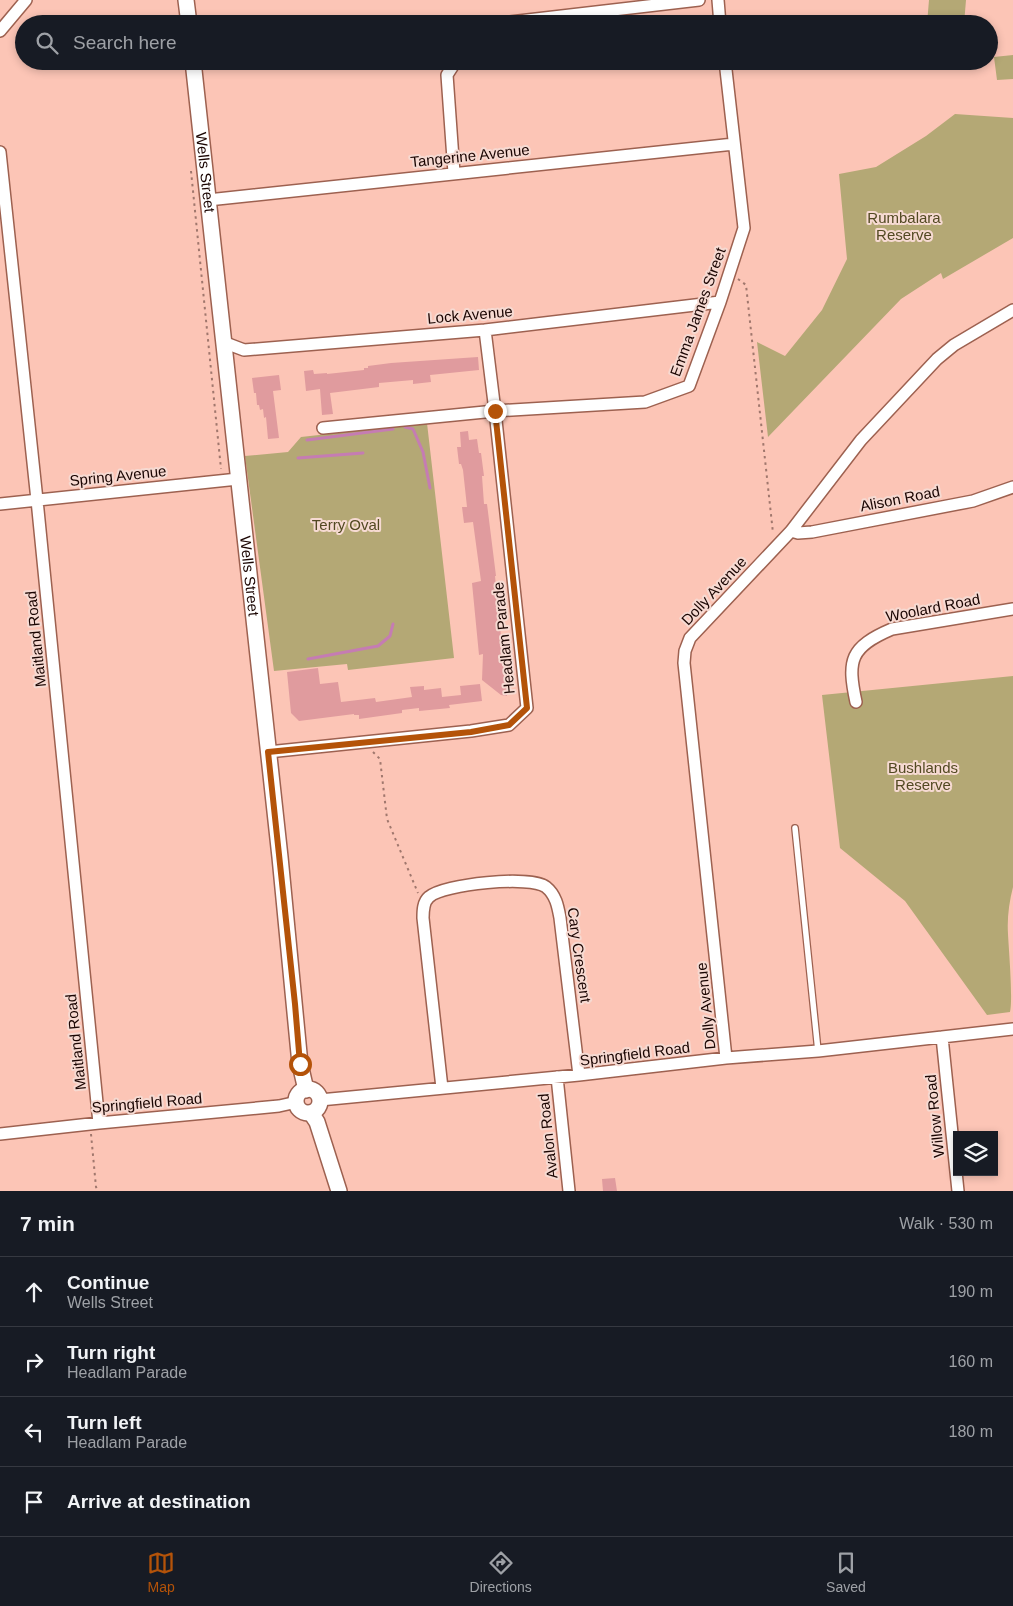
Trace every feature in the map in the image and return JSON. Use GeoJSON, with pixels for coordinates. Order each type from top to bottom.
{"type":"FeatureCollection","features":[{"type":"Feature","properties":{"kind":"street"},"geometry":{"type":"LineString","coordinates":[[0,31],[26,0]]}},
{"type":"Feature","properties":{"kind":"street"},"geometry":{"type":"LineString","coordinates":[[186,0],[188,15]]}},
{"type":"Feature","properties":{"kind":"street"},"geometry":{"type":"LineString","coordinates":[[570,15],[699,0]]}},
{"type":"Feature","properties":{"kind":"street"},"geometry":{"type":"LineString","coordinates":[[718,0],[719,15]]}},
{"type":"Feature","properties":{"kind":"street","name":"Wells Street"},"geometry":{"type":"LineString","coordinates":[[194,70],[286,916],[300,1064],[306,1090]]}},
{"type":"Feature","properties":{"kind":"street"},"geometry":{"type":"LineString","coordinates":[[450,70],[447,75],[454,173]]}},
{"type":"Feature","properties":{"kind":"street","name":"Emma James Street"},"geometry":{"type":"LineString","coordinates":[[323,428],[495,411],[646,402],[689,386],[720,302],[744,228],[726,70]]}},
{"type":"Feature","properties":{"kind":"street","name":"Tangerine Avenue"},"geometry":{"type":"LineString","coordinates":[[208,200],[734,144]]}},
{"type":"Feature","properties":{"kind":"street","name":"Maitland Road"},"geometry":{"type":"LineString","coordinates":[[0,152],[37,500],[94,1123]]}},
{"type":"Feature","properties":{"kind":"street","name":"Lock Avenue"},"geometry":{"type":"LineString","coordinates":[[223,342],[244,350],[485,330],[720,302]]}},
{"type":"Feature","properties":{"kind":"street","name":"Dolly Avenue"},"geometry":{"type":"LineString","coordinates":[[726,1058],[684,663],[685,651],[690,638],[791,531],[861,440],[937,359],[954,345],[1013,310]]}},
{"type":"Feature","properties":{"kind":"street","name":"Headlam Parade"},"geometry":{"type":"LineString","coordinates":[[268,752],[471,732],[509,725],[527,708],[485,330]]}},
{"type":"Feature","properties":{"kind":"street","name":"Spring Avenue"},"geometry":{"type":"LineString","coordinates":[[0,504],[238,479]]}},
{"type":"Feature","properties":{"kind":"street","name":"Alison Road"},"geometry":{"type":"LineString","coordinates":[[791,531],[798,533],[812,532],[973,501],[1013,487]]}},
{"type":"Feature","properties":{"kind":"street","name":"Woolard Road"},"geometry":{"type":"LineString","coordinates":[[856,702],[852,682],[852,662],[859,648],[874,636],[892,629],[1013,609]]}},
{"type":"Feature","properties":{"kind":"street","name":"Cary Crescent"},"geometry":{"type":"LineString","coordinates":[[424,907],[427,898],[434,892],[464,885],[514,881],[533,882],[545,887],[556,899],[560,918],[579,1075]]}},
{"type":"Feature","properties":{"kind":"street"},"geometry":{"type":"LineString","coordinates":[[424,907],[423,918],[442,1088]]}},
{"type":"Feature","properties":{"kind":"street","name":"Springfield Road"},"geometry":{"type":"LineString","coordinates":[[315,1106],[442,1088],[726,1058],[818,1051],[1013,1029]]}},
{"type":"Feature","properties":{"kind":"street","name":"Willow Road"},"geometry":{"type":"LineString","coordinates":[[942,1037],[958,1191]]}},
{"type":"Feature","properties":{"kind":"street","name":"Avalon Road"},"geometry":{"type":"LineString","coordinates":[[557,1077],[569,1191]]}},
{"type":"Feature","properties":{"kind":"street"},"geometry":{"type":"LineString","coordinates":[[315,1106],[307,1113],[300,1109],[297,1102],[300,1094],[306,1090],[317,1093],[315,1106],[317,1122],[339,1191]]}},
{"type":"Feature","properties":{"kind":"street","name":"Springfield Road"},"geometry":{"type":"LineString","coordinates":[[0,1134],[94,1123],[279,1106],[297,1102]]}},
{"type":"Feature","properties":{"kind":"lane"},"geometry":{"type":"LineString","coordinates":[[795,828],[818,1051]]}},
{"type":"Feature","properties":{"kind":"path"},"geometry":{"type":"LineString","coordinates":[[190,168],[221,472]]}},
{"type":"Feature","properties":{"kind":"path"},"geometry":{"type":"LineString","coordinates":[[729,274],[746,284],[771,528],[776,547]]}},
{"type":"Feature","properties":{"kind":"path"},"geometry":{"type":"LineString","coordinates":[[363,742],[380,759],[387,819],[424,907]]}},
{"type":"Feature","properties":{"kind":"path"},"geometry":{"type":"LineString","coordinates":[[94,1123],[96,1187],[98,1191]]}},
{"type":"Feature","properties":{"kind":"green space"},"geometry":{"type":"Polygon","coordinates":[[[929,0],[966,0],[965,15],[928,15],[929,0]]]}},
{"type":"Feature","properties":{"kind":"green space"},"geometry":{"type":"Polygon","coordinates":[[[1013,55],[1013,79],[997,80],[996,70],[998,70],[998,57],[1013,55]]]}},
{"type":"Feature","properties":{"kind":"green space","name":"Rumbalara Reserve"},"geometry":{"type":"Polygon","coordinates":[[[955,114],[1013,118],[1013,238],[943,279],[941,273],[901,299],[768,437],[757,342],[785,356],[822,310],[847,259],[839,174],[876,167],[926,136],[955,114]]]}},
{"type":"Feature","properties":{"kind":"green space","name":"Terry Oval"},"geometry":{"type":"Polygon","coordinates":[[[427,423],[454,658],[348,670],[347,664],[274,671],[245,456],[288,452],[301,437],[427,423]]]}},
{"type":"Feature","properties":{"kind":"green space","name":"Bushlands Reserve"},"geometry":{"type":"Polygon","coordinates":[[[1013,676],[1013,887],[1008,922],[1011,1006],[1010,1012],[987,1015],[905,901],[840,848],[822,695],[1013,676]]]}},
{"type":"Feature","properties":{"kind":"building"},"geometry":{"type":"Polygon","coordinates":[[[478,357],[479,370],[430,375],[431,382],[413,384],[413,380],[379,383],[379,387],[330,393],[333,414],[322,415],[320,389],[306,391],[304,371],[313,370],[314,374],[327,374],[364,370],[368,366],[391,363],[478,357]]]}},
{"type":"Feature","properties":{"kind":"building"},"geometry":{"type":"Polygon","coordinates":[[[279,375],[281,390],[273,391],[279,438],[268,439],[266,417],[264,418],[263,409],[260,410],[259,405],[257,405],[252,378],[279,375]]]}},
{"type":"Feature","properties":{"kind":"building"},"geometry":{"type":"Polygon","coordinates":[[[468,431],[469,440],[477,439],[479,453],[481,453],[484,476],[482,476],[484,504],[487,504],[496,576],[505,661],[504,682],[507,682],[507,696],[501,695],[482,680],[483,654],[479,655],[472,583],[481,581],[473,522],[464,523],[462,507],[467,507],[463,470],[461,464],[459,464],[457,447],[461,447],[460,432],[468,431]]]}},
{"type":"Feature","properties":{"kind":"building"},"geometry":{"type":"Polygon","coordinates":[[[318,668],[320,684],[338,682],[341,702],[375,698],[376,702],[412,697],[410,687],[424,686],[424,690],[441,688],[442,697],[461,695],[460,686],[480,684],[482,701],[449,705],[450,708],[419,711],[419,708],[402,710],[402,713],[359,719],[359,715],[354,714],[299,721],[291,713],[287,672],[318,668]]]}},
{"type":"Feature","properties":{"kind":"building"},"geometry":{"type":"Polygon","coordinates":[[[615,1178],[617,1191],[603,1191],[602,1179],[615,1178]]]}},
{"type":"Feature","properties":{"kind":"waterway"},"geometry":{"type":"LineString","coordinates":[[405,427],[413,429],[423,452],[430,488]]}},
{"type":"Feature","properties":{"kind":"waterway"},"geometry":{"type":"LineString","coordinates":[[307,440],[393,429]]}},
{"type":"Feature","properties":{"kind":"waterway"},"geometry":{"type":"LineString","coordinates":[[298,458],[363,453]]}},
{"type":"Feature","properties":{"kind":"waterway"},"geometry":{"type":"LineString","coordinates":[[308,659],[378,646],[390,636],[393,624]]}},
{"type":"Feature","properties":{"kind":"route"},"geometry":{"type":"LineString","coordinates":[[300,1064],[268,752],[471,732],[509,725],[527,708],[495,411]]}}]}
